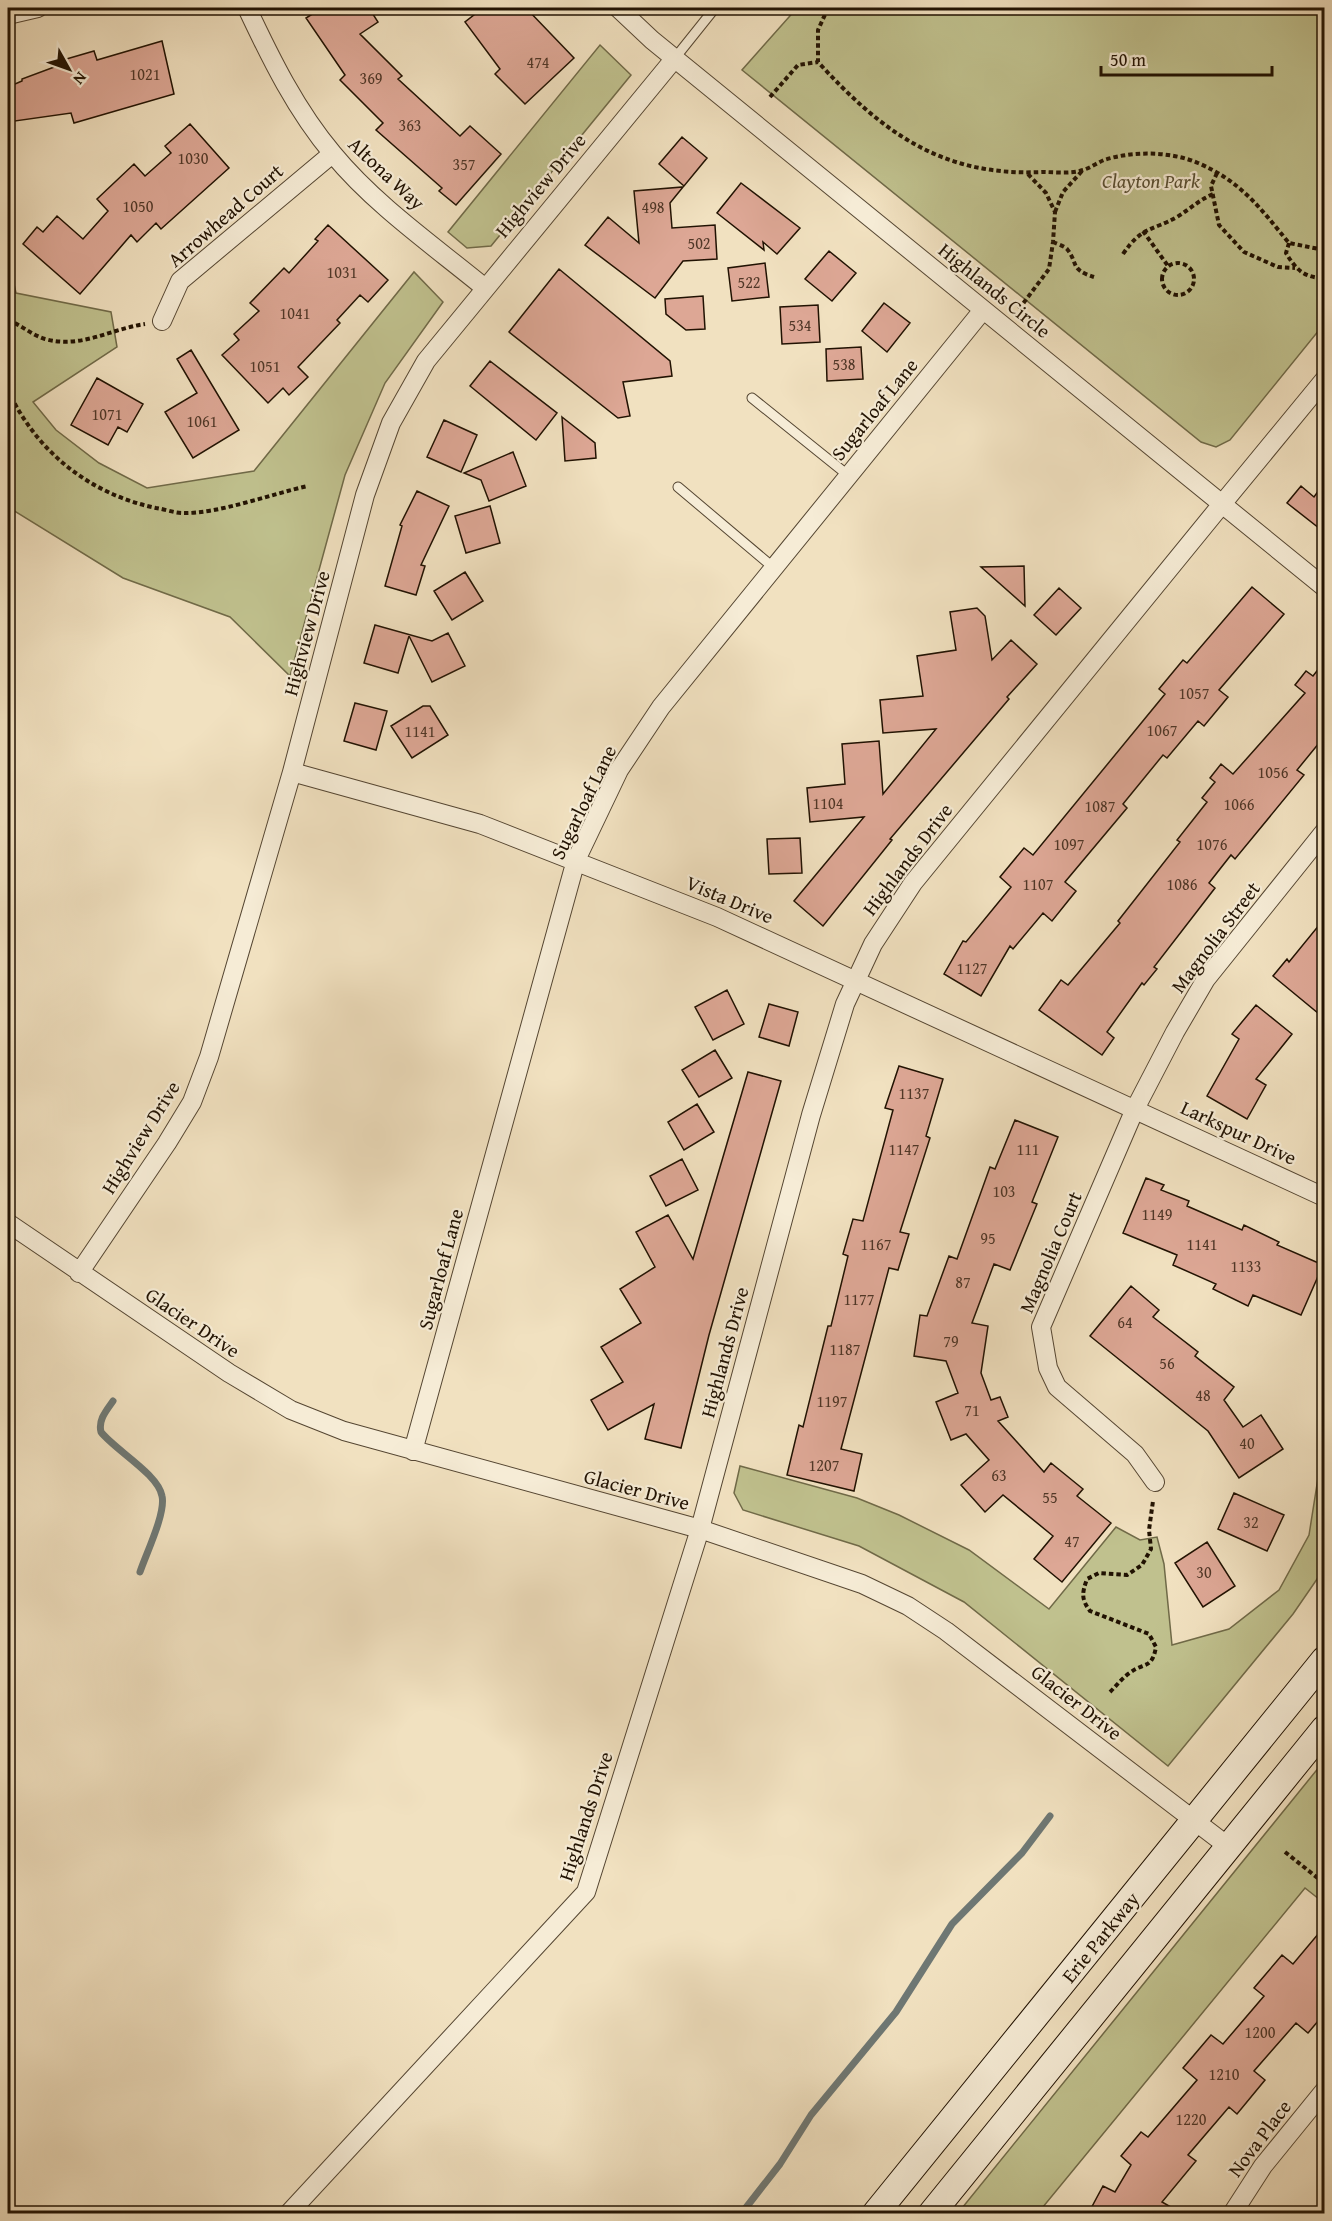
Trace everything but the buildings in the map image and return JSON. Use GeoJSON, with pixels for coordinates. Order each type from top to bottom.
{"type":"FeatureCollection","features":[{"type":"Feature","properties":{"kind":"main road","name":"Erie Parkway"},"geometry":{"type":"LineString","coordinates":[[875,2214],[1324,1660]]}},
{"type":"Feature","properties":{"kind":"main road"},"geometry":{"type":"LineString","coordinates":[[931,2214],[1324,1729]]}},
{"type":"Feature","properties":{"kind":"street"},"geometry":{"type":"LineString","coordinates":[[8,15],[38,8]]}},
{"type":"Feature","properties":{"kind":"street","name":"Altona Way"},"geometry":{"type":"LineString","coordinates":[[247,8],[272,62],[307,119],[332,154],[352,176],[485,288]]}},
{"type":"Feature","properties":{"kind":"street","name":"Highlands Circle"},"geometry":{"type":"LineString","coordinates":[[618,8],[675,58],[1324,587]]}},
{"type":"Feature","properties":{"kind":"street","name":"Highview Drive"},"geometry":{"type":"LineString","coordinates":[[79,1273],[192,1102],[209,1057],[292,772],[365,495],[391,423],[426,361],[675,58]]}},
{"type":"Feature","properties":{"kind":"street","name":"Arrowhead Court"},"geometry":{"type":"LineString","coordinates":[[162,321],[180,281],[332,154]]}},
{"type":"Feature","properties":{"kind":"street","name":"Sugarloaf Lane"},"geometry":{"type":"LineString","coordinates":[[413,1451],[576,860],[619,770],[661,707],[983,310]]}},
{"type":"Feature","properties":{"kind":"street"},"geometry":{"type":"LineString","coordinates":[[1222,504],[1324,380]]}},
{"type":"Feature","properties":{"kind":"street","name":"Highlands Drive"},"geometry":{"type":"LineString","coordinates":[[288,2214],[586,1892],[700,1529],[812,1115],[855,979],[873,944],[913,883],[1222,504]]}},
{"type":"Feature","properties":{"kind":"street","name":"Vista Drive"},"geometry":{"type":"LineString","coordinates":[[292,772],[441,812],[576,860],[717,916],[1135,1109]]}},
{"type":"Feature","properties":{"kind":"street","name":"Magnolia Street"},"geometry":{"type":"LineString","coordinates":[[1135,1109],[1206,979],[1324,832]]}},
{"type":"Feature","properties":{"kind":"street","name":"Larkspur Drive"},"geometry":{"type":"LineString","coordinates":[[1135,1109],[1324,1197]]}},
{"type":"Feature","properties":{"kind":"street","name":"Magnolia Court"},"geometry":{"type":"LineString","coordinates":[[1135,1109],[1041,1327],[1048,1368],[1057,1387],[1135,1454],[1155,1482]]}},
{"type":"Feature","properties":{"kind":"street","name":"Glacier Drive"},"geometry":{"type":"LineString","coordinates":[[8,1223],[229,1373],[291,1410],[344,1431],[700,1529],[810,1564],[862,1584],[908,1606],[1030,1693],[1229,1847]]}},
{"type":"Feature","properties":{"kind":"street","name":"Nova Place"},"geometry":{"type":"LineString","coordinates":[[1232,2214],[1263,2166],[1324,2091]]}},
{"type":"Feature","properties":{"kind":"lane"},"geometry":{"type":"LineString","coordinates":[[675,58],[715,8]]}},
{"type":"Feature","properties":{"kind":"lane"},"geometry":{"type":"LineString","coordinates":[[752,398],[849,476]]}},
{"type":"Feature","properties":{"kind":"lane"},"geometry":{"type":"LineString","coordinates":[[678,487],[774,568]]}},
{"type":"Feature","properties":{"kind":"path"},"geometry":{"type":"LineString","coordinates":[[828,8],[818,30],[818,62],[849,96],[880,123],[918,147],[970,165],[1027,173],[1083,170]]}},
{"type":"Feature","properties":{"kind":"path"},"geometry":{"type":"LineString","coordinates":[[770,97],[798,65],[818,62]]}},
{"type":"Feature","properties":{"kind":"path"},"geometry":{"type":"LineString","coordinates":[[1019,309],[1049,269],[1055,212],[1064,192],[1083,170],[1103,160],[1134,154],[1165,156],[1196,162],[1248,194],[1289,243],[1324,250]]}},
{"type":"Feature","properties":{"kind":"path"},"geometry":{"type":"LineString","coordinates":[[1027,173],[1046,193],[1055,212]]}},
{"type":"Feature","properties":{"kind":"path"},"geometry":{"type":"LineString","coordinates":[[1217,173],[1211,186],[1219,225],[1244,252],[1278,267],[1295,268],[1312,278],[1324,279]]}},
{"type":"Feature","properties":{"kind":"path"},"geometry":{"type":"LineString","coordinates":[[1123,254],[1143,231],[1172,220],[1194,203],[1213,194]]}},
{"type":"Feature","properties":{"kind":"path"},"geometry":{"type":"LineString","coordinates":[[1143,231],[1168,266]]}},
{"type":"Feature","properties":{"kind":"path"},"geometry":{"type":"LineString","coordinates":[[1053,242],[1067,249],[1073,264],[1082,273],[1094,277]]}},
{"type":"Feature","properties":{"kind":"path"},"geometry":{"type":"LineString","coordinates":[[1289,243],[1286,253],[1295,268]]}},
{"type":"Feature","properties":{"kind":"path"},"geometry":{"type":"LineString","coordinates":[[1179,262],[1189,267],[1194,276],[1189,292],[1179,296],[1166,289],[1162,274],[1168,266],[1179,262]]}},
{"type":"Feature","properties":{"kind":"path"},"geometry":{"type":"LineString","coordinates":[[8,320],[42,338],[69,344],[85,342],[100,334],[126,327]]}},
{"type":"Feature","properties":{"kind":"path"},"geometry":{"type":"LineString","coordinates":[[8,390],[17,410],[58,460],[84,480],[113,495],[182,513],[220,508],[308,486]]}},
{"type":"Feature","properties":{"kind":"path"},"geometry":{"type":"LineString","coordinates":[[1110,1692],[1135,1669],[1146,1667],[1154,1658],[1156,1647],[1149,1634],[1090,1611],[1084,1603],[1082,1593],[1087,1579],[1099,1573],[1128,1575],[1142,1565],[1151,1549],[1150,1522]]}},
{"type":"Feature","properties":{"kind":"path"},"geometry":{"type":"LineString","coordinates":[[1285,1852],[1324,1883]]}},
{"type":"Feature","properties":{"kind":"green space","name":"Clayton Park"},"geometry":{"type":"Polygon","coordinates":[[[797,8],[1324,8],[1324,324],[1230,440],[1216,447],[1201,442],[742,70],[797,8]]]}},
{"type":"Feature","properties":{"kind":"green space"},"geometry":{"type":"Polygon","coordinates":[[[600,45],[631,75],[491,246],[467,248],[448,232],[600,45]]]}},
{"type":"Feature","properties":{"kind":"green space"},"geometry":{"type":"Polygon","coordinates":[[[8,258],[16,293],[111,312],[117,347],[33,402],[56,430],[99,463],[147,488],[254,471],[414,272],[443,302],[385,383],[345,475],[290,676],[230,617],[123,578],[8,507],[8,258]]]}},
{"type":"Feature","properties":{"kind":"green space"},"geometry":{"type":"Polygon","coordinates":[[[1324,1440],[1324,1569],[1293,1614],[1168,1766],[964,1602],[859,1546],[743,1510],[734,1493],[740,1466],[857,1498],[899,1515],[969,1550],[1049,1609],[1116,1527],[1140,1540],[1157,1537],[1164,1564],[1172,1645],[1229,1629],[1279,1590],[1309,1535],[1324,1440]]]}},
{"type":"Feature","properties":{"kind":"green space"},"geometry":{"type":"Polygon","coordinates":[[[1324,1761],[1324,1859],[1321,1864],[1324,1868],[1324,1903],[1305,1888],[1038,2213],[958,2213],[1324,1761]]]}},
{"type":"Feature","properties":{"kind":"waterway"},"geometry":{"type":"LineString","coordinates":[[113,1401],[105,1412],[101,1432],[153,1479],[162,1496],[161,1513],[140,1572]]}},
{"type":"Feature","properties":{"kind":"waterway"},"geometry":{"type":"LineString","coordinates":[[741,2214],[780,2164],[811,2115],[896,2012],[952,1924],[1022,1853],[1050,1816]]}}]}
